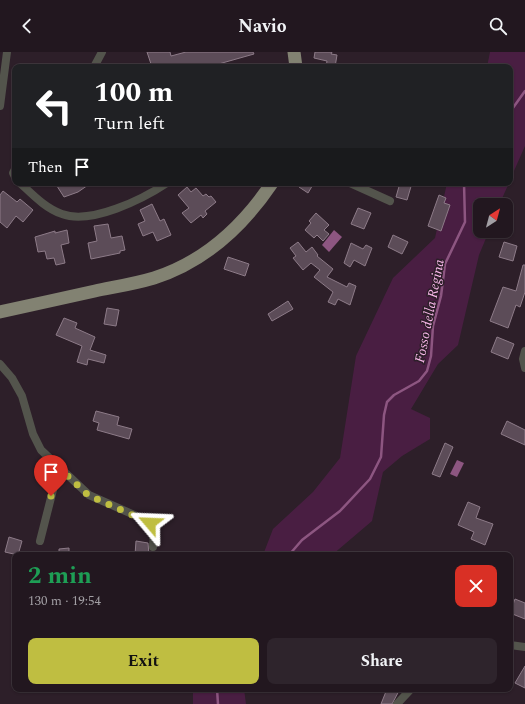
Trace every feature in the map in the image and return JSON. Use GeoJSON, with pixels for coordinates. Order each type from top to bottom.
{"type":"FeatureCollection","features":[{"type":"Feature","properties":{"kind":"main road"},"geometry":{"type":"LineString","coordinates":[[294,52],[296,64]]}},
{"type":"Feature","properties":{"kind":"main road"},"geometry":{"type":"LineString","coordinates":[[0,312],[147,280],[180,267],[210,249],[231,232],[252,209],[270,186]]}},
{"type":"Feature","properties":{"kind":"street"},"geometry":{"type":"LineString","coordinates":[[0,106],[7,52]]}},
{"type":"Feature","properties":{"kind":"street"},"geometry":{"type":"LineString","coordinates":[[96,64],[102,52]]}},
{"type":"Feature","properties":{"kind":"street"},"geometry":{"type":"LineString","coordinates":[[24,186],[53,210],[62,215],[73,216],[96,214],[115,208],[141,198],[162,186]]}},
{"type":"Feature","properties":{"kind":"street"},"geometry":{"type":"LineString","coordinates":[[357,186],[390,200]]}},
{"type":"Feature","properties":{"kind":"street"},"geometry":{"type":"LineString","coordinates":[[525,351],[523,359],[525,368]]}},
{"type":"Feature","properties":{"kind":"street"},"geometry":{"type":"LineString","coordinates":[[0,364],[12,378],[22,396],[37,444],[55,464],[88,495],[148,521],[154,529],[153,547]]}},
{"type":"Feature","properties":{"kind":"street"},"geometry":{"type":"LineString","coordinates":[[40,541],[55,482],[55,464]]}},
{"type":"Feature","properties":{"kind":"street"},"geometry":{"type":"LineString","coordinates":[[513,645],[525,647]]}},
{"type":"Feature","properties":{"kind":"street"},"geometry":{"type":"LineString","coordinates":[[397,704],[408,692]]}},
{"type":"Feature","properties":{"kind":"shaded area"},"geometry":{"type":"Polygon","coordinates":[[[490,52],[525,52],[525,146],[513,173],[513,64],[488,64],[490,52]]]}},
{"type":"Feature","properties":{"kind":"shaded area"},"geometry":{"type":"Polygon","coordinates":[[[446,186],[508,186],[502,198],[473,198],[473,238],[486,238],[479,255],[458,345],[438,364],[411,409],[430,418],[430,439],[402,456],[383,472],[372,521],[336,552],[264,552],[273,529],[313,492],[340,458],[356,356],[393,278],[435,238],[446,186]]]}},
{"type":"Feature","properties":{"kind":"shaded area"},"geometry":{"type":"Polygon","coordinates":[[[334,230],[342,237],[329,252],[322,245],[334,230]]]}},
{"type":"Feature","properties":{"kind":"shaded area"},"geometry":{"type":"Polygon","coordinates":[[[457,460],[464,463],[457,477],[450,474],[457,460]]]}},
{"type":"Feature","properties":{"kind":"shaded area"},"geometry":{"type":"Polygon","coordinates":[[[193,692],[244,692],[246,704],[193,704],[193,692]]]}},
{"type":"Feature","properties":{"kind":"building"},"geometry":{"type":"Polygon","coordinates":[[[147,52],[170,52],[171,56],[186,52],[253,52],[254,54],[219,64],[151,64],[147,52]]]}},
{"type":"Feature","properties":{"kind":"building"},"geometry":{"type":"Polygon","coordinates":[[[315,52],[332,52],[331,54],[337,55],[336,64],[326,64],[327,61],[314,58],[315,52]]]}},
{"type":"Feature","properties":{"kind":"building"},"geometry":{"type":"Polygon","coordinates":[[[57,186],[87,186],[78,192],[64,197],[57,186]]]}},
{"type":"Feature","properties":{"kind":"building"},"geometry":{"type":"Polygon","coordinates":[[[300,186],[312,186],[308,193],[299,187],[300,186]]]}},
{"type":"Feature","properties":{"kind":"building"},"geometry":{"type":"Polygon","coordinates":[[[399,186],[411,186],[407,200],[396,197],[399,186]]]}},
{"type":"Feature","properties":{"kind":"building"},"geometry":{"type":"Polygon","coordinates":[[[187,187],[191,192],[196,188],[203,196],[206,194],[209,197],[211,196],[216,202],[205,211],[207,214],[203,218],[201,215],[191,223],[182,213],[189,208],[178,195],[187,187]]]}},
{"type":"Feature","properties":{"kind":"building"},"geometry":{"type":"Polygon","coordinates":[[[3,191],[17,202],[20,199],[33,210],[23,222],[16,216],[7,228],[0,222],[0,195],[3,191]]]}},
{"type":"Feature","properties":{"kind":"building"},"geometry":{"type":"Polygon","coordinates":[[[439,195],[446,198],[444,203],[450,205],[441,231],[428,226],[439,195]]]}},
{"type":"Feature","properties":{"kind":"building"},"geometry":{"type":"Polygon","coordinates":[[[152,204],[160,221],[164,219],[171,235],[157,241],[153,232],[143,236],[138,224],[145,221],[140,210],[152,204]]]}},
{"type":"Feature","properties":{"kind":"building"},"geometry":{"type":"Polygon","coordinates":[[[358,208],[371,213],[364,229],[351,224],[358,208]]]}},
{"type":"Feature","properties":{"kind":"building"},"geometry":{"type":"Polygon","coordinates":[[[316,213],[329,225],[324,230],[329,234],[323,241],[317,235],[314,238],[305,230],[311,223],[309,221],[316,213]]]}},
{"type":"Feature","properties":{"kind":"building"},"geometry":{"type":"Polygon","coordinates":[[[108,224],[111,238],[122,236],[125,250],[120,251],[120,253],[91,259],[88,243],[97,241],[94,226],[108,224]]]}},
{"type":"Feature","properties":{"kind":"building"},"geometry":{"type":"Polygon","coordinates":[[[67,230],[69,243],[61,245],[65,263],[56,265],[54,258],[47,259],[45,251],[38,252],[35,237],[55,231],[55,233],[67,230]]]}},
{"type":"Feature","properties":{"kind":"building"},"geometry":{"type":"Polygon","coordinates":[[[393,235],[408,242],[402,254],[388,247],[393,235]]]}},
{"type":"Feature","properties":{"kind":"building"},"geometry":{"type":"Polygon","coordinates":[[[298,242],[306,252],[312,247],[318,255],[317,256],[333,269],[327,277],[347,287],[349,283],[356,286],[350,305],[338,299],[335,305],[328,302],[333,292],[314,277],[320,270],[311,263],[303,270],[293,258],[296,256],[290,248],[298,242]]]}},
{"type":"Feature","properties":{"kind":"building"},"geometry":{"type":"Polygon","coordinates":[[[504,242],[517,246],[513,261],[499,257],[504,242]]]}},
{"type":"Feature","properties":{"kind":"building"},"geometry":{"type":"Polygon","coordinates":[[[351,243],[363,249],[366,245],[372,248],[365,266],[354,260],[350,267],[344,263],[351,243]]]}},
{"type":"Feature","properties":{"kind":"building"},"geometry":{"type":"Polygon","coordinates":[[[228,257],[249,264],[245,276],[224,269],[228,257]]]}},
{"type":"Feature","properties":{"kind":"building"},"geometry":{"type":"Polygon","coordinates":[[[523,265],[525,265],[525,292],[520,307],[516,305],[508,328],[490,321],[503,287],[516,291],[523,265]]]}},
{"type":"Feature","properties":{"kind":"building"},"geometry":{"type":"Polygon","coordinates":[[[288,301],[293,309],[272,321],[268,314],[288,301]]]}},
{"type":"Feature","properties":{"kind":"building"},"geometry":{"type":"Polygon","coordinates":[[[107,308],[119,310],[116,326],[104,324],[107,308]]]}},
{"type":"Feature","properties":{"kind":"building"},"geometry":{"type":"Polygon","coordinates":[[[64,318],[77,323],[75,328],[95,337],[90,350],[106,355],[104,363],[88,359],[87,365],[77,362],[82,346],[56,335],[64,318]]]}},
{"type":"Feature","properties":{"kind":"building"},"geometry":{"type":"Polygon","coordinates":[[[497,337],[514,344],[508,359],[491,352],[497,337]]]}},
{"type":"Feature","properties":{"kind":"building"},"geometry":{"type":"Polygon","coordinates":[[[96,411],[119,417],[117,425],[132,429],[129,439],[97,430],[99,423],[93,421],[96,411]]]}},
{"type":"Feature","properties":{"kind":"building"},"geometry":{"type":"Polygon","coordinates":[[[507,421],[525,430],[525,445],[501,434],[507,421]]]}},
{"type":"Feature","properties":{"kind":"building"},"geometry":{"type":"Polygon","coordinates":[[[445,443],[453,447],[440,477],[432,474],[445,443]]]}},
{"type":"Feature","properties":{"kind":"building"},"geometry":{"type":"Polygon","coordinates":[[[468,502],[480,507],[476,518],[493,524],[485,545],[471,539],[474,532],[458,525],[468,502]]]}},
{"type":"Feature","properties":{"kind":"building"},"geometry":{"type":"Polygon","coordinates":[[[9,537],[22,541],[19,552],[12,552],[12,554],[5,552],[9,537]]]}},
{"type":"Feature","properties":{"kind":"building"},"geometry":{"type":"Polygon","coordinates":[[[136,541],[148,543],[149,552],[135,552],[136,541]]]}},
{"type":"Feature","properties":{"kind":"building"},"geometry":{"type":"Polygon","coordinates":[[[69,548],[69,552],[59,552],[59,549],[69,548]]]}},
{"type":"Feature","properties":{"kind":"building"},"geometry":{"type":"Polygon","coordinates":[[[515,599],[525,603],[525,619],[513,614],[513,605],[515,599]]]}},
{"type":"Feature","properties":{"kind":"building"},"geometry":{"type":"Polygon","coordinates":[[[525,666],[525,688],[515,683],[525,666]]]}},
{"type":"Feature","properties":{"kind":"building"},"geometry":{"type":"Polygon","coordinates":[[[386,692],[398,692],[392,704],[381,704],[386,692]]]}},
{"type":"Feature","properties":{"kind":"waterway","name":"Fosso della Regina"},"geometry":{"type":"LineString","coordinates":[[513,108],[525,91]]}},
{"type":"Feature","properties":{"kind":"waterway","name":"Fosso della Regina"},"geometry":{"type":"LineString","coordinates":[[292,552],[302,540],[340,511],[370,479],[381,457],[384,415],[387,402],[394,395],[419,381],[427,371],[431,356],[433,326],[441,296],[445,264],[465,222],[464,186]]}},
{"type":"Feature","properties":{"kind":"waterway","name":"Fosso della Regina"},"geometry":{"type":"LineString","coordinates":[[217,692],[218,704]]}},
{"type":"Feature","properties":{"kind":"route"},"geometry":{"type":"LineString","coordinates":[[51,496],[56,474],[55,464],[88,495],[150,523]]}}]}
